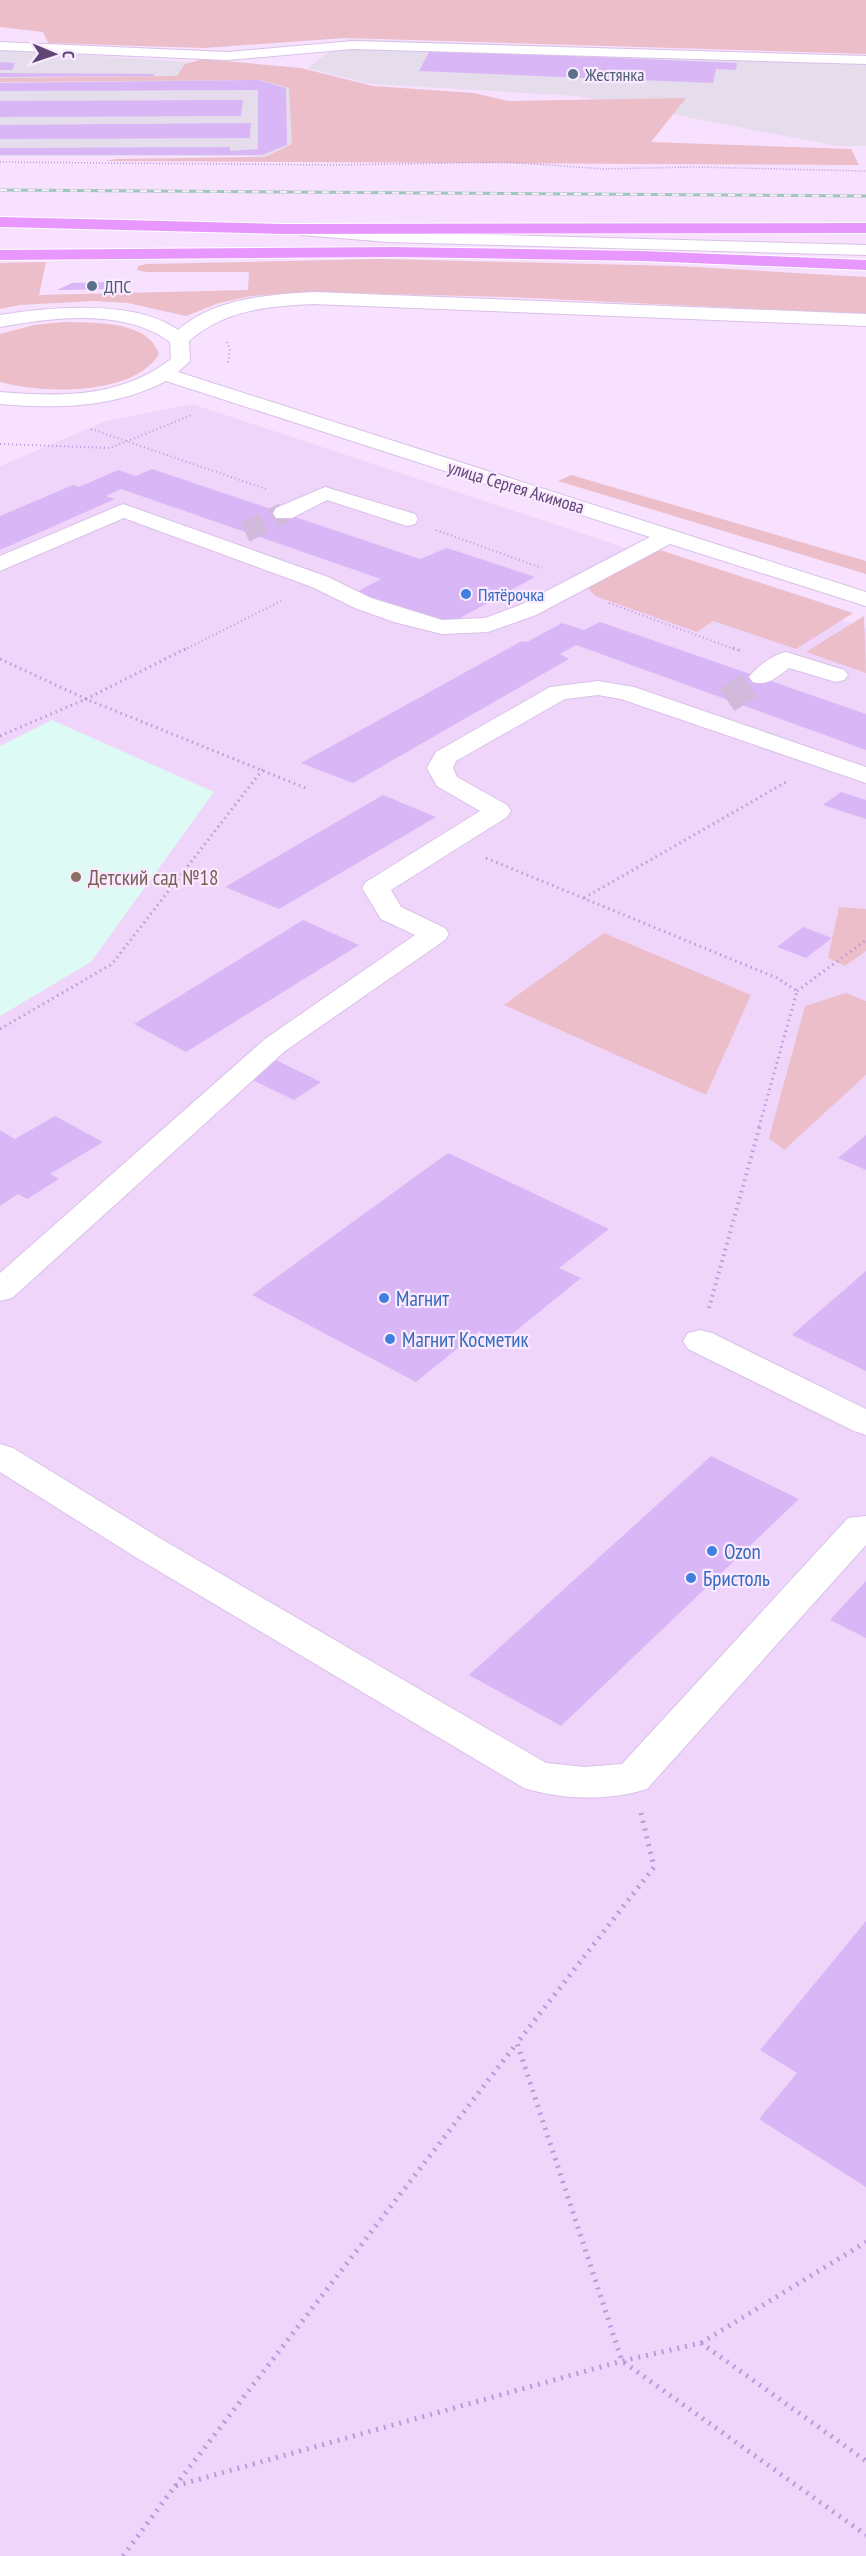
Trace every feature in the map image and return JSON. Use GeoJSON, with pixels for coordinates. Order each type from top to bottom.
{"type":"FeatureCollection","features":[{"type":"Feature","properties":{"kind":"main road"},"geometry":{"type":"LineString","coordinates":[[0,222],[282,229],[866,228]]}},
{"type":"Feature","properties":{"kind":"main road"},"geometry":{"type":"LineString","coordinates":[[0,238],[112,254]]}},
{"type":"Feature","properties":{"kind":"main road"},"geometry":{"type":"LineString","coordinates":[[0,255],[393,252],[643,256],[866,265]]}},
{"type":"Feature","properties":{"kind":"street"},"geometry":{"type":"LineString","coordinates":[[0,46],[227,56],[353,45],[866,60]]}},
{"type":"Feature","properties":{"kind":"street"},"geometry":{"type":"LineString","coordinates":[[282,229],[389,237],[866,250]]}},
{"type":"Feature","properties":{"kind":"street"},"geometry":{"type":"LineString","coordinates":[[178,339],[193,325],[238,307],[313,298],[866,320]]}},
{"type":"Feature","properties":{"kind":"street"},"geometry":{"type":"LineString","coordinates":[[0,321],[41,315],[80,313],[117,316],[148,323],[178,339],[182,347],[180,362],[166,375],[138,388],[102,397],[59,401],[0,398]]}},
{"type":"Feature","properties":{"kind":"street","name":"улица Сергея Акимова"},"geometry":{"type":"LineString","coordinates":[[166,375],[866,599]]}},
{"type":"Feature","properties":{"kind":"street"},"geometry":{"type":"LineString","coordinates":[[284,513],[325,493],[407,519]]}},
{"type":"Feature","properties":{"kind":"street"},"geometry":{"type":"LineString","coordinates":[[0,564],[123,510],[320,582],[382,610],[420,624],[442,627],[488,625],[528,610],[668,536]]}},
{"type":"Feature","properties":{"kind":"street"},"geometry":{"type":"LineString","coordinates":[[219,545],[245,532]]}},
{"type":"Feature","properties":{"kind":"street"},"geometry":{"type":"LineString","coordinates":[[769,671],[786,659],[836,675]]}},
{"type":"Feature","properties":{"kind":"street"},"geometry":{"type":"LineString","coordinates":[[0,1291],[275,1045],[435,934],[391,912],[376,888],[498,811],[446,781],[440,768],[445,757],[559,692],[598,688],[625,692],[866,775]]}},
{"type":"Feature","properties":{"kind":"street"},"geometry":{"type":"LineString","coordinates":[[701,718],[727,700]]}},
{"type":"Feature","properties":{"kind":"street"},"geometry":{"type":"LineString","coordinates":[[700,1341],[866,1423]]}},
{"type":"Feature","properties":{"kind":"street"},"geometry":{"type":"LineString","coordinates":[[0,1456],[150,1549],[538,1777],[585,1782],[633,1778],[864,1526]]}},
{"type":"Feature","properties":{"kind":"path"},"geometry":{"type":"LineString","coordinates":[[0,162],[310,165],[507,162],[604,169],[694,167],[866,171]]}},
{"type":"Feature","properties":{"kind":"path"},"geometry":{"type":"LineString","coordinates":[[0,444],[110,448],[234,398]]}},
{"type":"Feature","properties":{"kind":"path"},"geometry":{"type":"LineString","coordinates":[[85,427],[306,502]]}},
{"type":"Feature","properties":{"kind":"path"},"geometry":{"type":"LineString","coordinates":[[407,519],[576,585],[769,671]]}},
{"type":"Feature","properties":{"kind":"path"},"geometry":{"type":"LineString","coordinates":[[0,736],[86,699],[320,582]]}},
{"type":"Feature","properties":{"kind":"path"},"geometry":{"type":"LineString","coordinates":[[0,659],[86,699],[309,789]]}},
{"type":"Feature","properties":{"kind":"path"},"geometry":{"type":"LineString","coordinates":[[584,899],[824,760]]}},
{"type":"Feature","properties":{"kind":"path"},"geometry":{"type":"LineString","coordinates":[[0,1029],[112,964],[263,769]]}},
{"type":"Feature","properties":{"kind":"path"},"geometry":{"type":"LineString","coordinates":[[447,842],[777,978],[797,991]]}},
{"type":"Feature","properties":{"kind":"path"},"geometry":{"type":"LineString","coordinates":[[700,1341],[797,991],[866,940]]}},
{"type":"Feature","properties":{"kind":"path"},"geometry":{"type":"LineString","coordinates":[[123,2556],[654,1867],[633,1778]]}},
{"type":"Feature","properties":{"kind":"path"},"geometry":{"type":"LineString","coordinates":[[517,2043],[622,2361],[866,2535]]}},
{"type":"Feature","properties":{"kind":"path"},"geometry":{"type":"LineString","coordinates":[[175,2486],[622,2361],[701,2343],[866,2242]]}},
{"type":"Feature","properties":{"kind":"path"},"geometry":{"type":"LineString","coordinates":[[701,2343],[866,2461]]}},
{"type":"Feature","properties":{"kind":"shaded area"},"geometry":{"type":"Polygon","coordinates":[[[0,0],[866,0],[866,54],[345,38],[204,48],[48,43],[43,32],[0,27],[0,0]]]}},
{"type":"Feature","properties":{"kind":"shaded area"},"geometry":{"type":"Polygon","coordinates":[[[347,39],[866,56],[866,146],[837,146],[578,96],[372,84],[307,68],[347,39]]]}},
{"type":"Feature","properties":{"kind":"shaded area"},"geometry":{"type":"Polygon","coordinates":[[[0,49],[288,69],[316,142],[254,161],[253,156],[0,156],[0,49]]]}},
{"type":"Feature","properties":{"kind":"shaded area"},"geometry":{"type":"Polygon","coordinates":[[[203,59],[301,68],[373,86],[474,93],[508,101],[686,98],[651,142],[851,149],[859,165],[105,161],[265,157],[292,144],[289,88],[261,80],[0,82],[0,78],[177,76],[185,64],[203,59]]]}},
{"type":"Feature","properties":{"kind":"shaded area"},"geometry":{"type":"Polygon","coordinates":[[[379,259],[677,266],[866,277],[866,314],[506,297],[310,292],[251,296],[219,303],[186,316],[128,303],[93,301],[20,305],[0,309],[0,263],[46,262],[39,295],[248,290],[249,272],[145,272],[137,270],[138,266],[147,264],[379,259]]]}},
{"type":"Feature","properties":{"kind":"shaded area"},"geometry":{"type":"Polygon","coordinates":[[[64,322],[104,324],[132,329],[153,343],[159,354],[147,368],[130,378],[109,384],[86,388],[39,389],[0,382],[0,334],[34,325],[64,322]]]}},
{"type":"Feature","properties":{"kind":"shaded area"},"geometry":{"type":"Polygon","coordinates":[[[192,404],[866,628],[866,2556],[0,2556],[0,466],[106,421],[192,404]]]}},
{"type":"Feature","properties":{"kind":"shaded area"},"geometry":{"type":"Polygon","coordinates":[[[571,475],[866,561],[866,574],[558,481],[571,475]]]}},
{"type":"Feature","properties":{"kind":"shaded area"},"geometry":{"type":"Polygon","coordinates":[[[654,548],[853,613],[796,649],[713,621],[697,632],[595,596],[589,589],[591,582],[654,548]]]}},
{"type":"Feature","properties":{"kind":"shaded area"},"geometry":{"type":"Polygon","coordinates":[[[864,616],[866,673],[806,652],[864,616]]]}},
{"type":"Feature","properties":{"kind":"shaded area","name":"Детский сад №18"},"geometry":{"type":"Polygon","coordinates":[[[52,720],[214,792],[91,962],[0,1016],[0,746],[52,720]]]}},
{"type":"Feature","properties":{"kind":"shaded area"},"geometry":{"type":"Polygon","coordinates":[[[839,907],[866,909],[866,951],[845,966],[828,958],[839,907]]]}},
{"type":"Feature","properties":{"kind":"shaded area"},"geometry":{"type":"Polygon","coordinates":[[[604,933],[751,995],[706,1095],[504,1005],[604,933]]]}},
{"type":"Feature","properties":{"kind":"shaded area"},"geometry":{"type":"Polygon","coordinates":[[[846,993],[866,1001],[866,1075],[784,1150],[769,1138],[805,1006],[846,993]]]}},
{"type":"Feature","properties":{"kind":"building"},"geometry":{"type":"Polygon","coordinates":[[[430,50],[737,63],[736,70],[716,69],[713,83],[419,71],[430,50]]]}},
{"type":"Feature","properties":{"kind":"building"},"geometry":{"type":"Polygon","coordinates":[[[0,62],[15,63],[12,70],[0,70],[0,62]]]}},
{"type":"Feature","properties":{"kind":"building"},"geometry":{"type":"Polygon","coordinates":[[[0,73],[154,74],[154,76],[0,77],[0,73]]]}},
{"type":"Feature","properties":{"kind":"building"},"geometry":{"type":"Polygon","coordinates":[[[259,80],[286,88],[287,145],[262,155],[0,155],[0,148],[230,147],[230,151],[258,149],[258,90],[0,91],[0,83],[259,80]]]}},
{"type":"Feature","properties":{"kind":"building"},"geometry":{"type":"Polygon","coordinates":[[[243,100],[241,116],[0,117],[0,101],[243,100]]]}},
{"type":"Feature","properties":{"kind":"building"},"geometry":{"type":"Polygon","coordinates":[[[251,123],[250,138],[0,139],[0,125],[251,123]]]}},
{"type":"Feature","properties":{"kind":"building","name":"ДПС"},"geometry":{"type":"Polygon","coordinates":[[[121,282],[121,289],[57,290],[72,283],[121,282]]]}},
{"type":"Feature","properties":{"kind":"building"},"geometry":{"type":"Polygon","coordinates":[[[152,469],[420,559],[447,548],[535,577],[449,624],[357,592],[381,579],[121,489],[106,496],[115,499],[0,550],[0,516],[73,485],[79,487],[118,470],[136,476],[152,469]]]}},
{"type":"Feature","properties":{"kind":"building"},"geometry":{"type":"Polygon","coordinates":[[[600,622],[866,714],[866,750],[576,645],[560,654],[569,659],[353,783],[301,763],[522,641],[527,642],[562,623],[584,630],[600,622]]]}},
{"type":"Feature","properties":{"kind":"building"},"geometry":{"type":"Polygon","coordinates":[[[841,792],[866,800],[866,819],[823,805],[841,792]]]}},
{"type":"Feature","properties":{"kind":"building"},"geometry":{"type":"Polygon","coordinates":[[[383,795],[436,817],[279,909],[225,887],[383,795]]]}},
{"type":"Feature","properties":{"kind":"building"},"geometry":{"type":"Polygon","coordinates":[[[303,920],[359,945],[186,1052],[134,1024],[303,920]]]}},
{"type":"Feature","properties":{"kind":"building"},"geometry":{"type":"Polygon","coordinates":[[[803,927],[832,938],[806,958],[777,947],[803,927]]]}},
{"type":"Feature","properties":{"kind":"building"},"geometry":{"type":"Polygon","coordinates":[[[276,1060],[321,1082],[294,1100],[248,1078],[276,1060]]]}},
{"type":"Feature","properties":{"kind":"building"},"geometry":{"type":"Polygon","coordinates":[[[55,1116],[103,1142],[50,1174],[59,1179],[27,1199],[18,1194],[0,1206],[0,1130],[15,1139],[55,1116]]]}},
{"type":"Feature","properties":{"kind":"building"},"geometry":{"type":"Polygon","coordinates":[[[866,1135],[866,1170],[838,1158],[866,1135]]]}},
{"type":"Feature","properties":{"kind":"building"},"geometry":{"type":"Polygon","coordinates":[[[448,1153],[609,1229],[559,1268],[581,1278],[501,1343],[479,1331],[416,1382],[252,1295],[448,1153]]]}},
{"type":"Feature","properties":{"kind":"building"},"geometry":{"type":"Polygon","coordinates":[[[866,1271],[866,1371],[792,1335],[866,1271]]]}},
{"type":"Feature","properties":{"kind":"building"},"geometry":{"type":"Polygon","coordinates":[[[711,1456],[799,1499],[561,1726],[469,1675],[711,1456]]]}},
{"type":"Feature","properties":{"kind":"building"},"geometry":{"type":"Polygon","coordinates":[[[866,1581],[866,1638],[830,1620],[866,1581]]]}},
{"type":"Feature","properties":{"kind":"building"},"geometry":{"type":"Polygon","coordinates":[[[866,1921],[866,2187],[759,2119],[797,2073],[760,2050],[866,1921]]]}},
{"type":"Feature","properties":{"kind":"tunnel"},"geometry":{"type":"LineString","coordinates":[[245,532],[284,513]]}},
{"type":"Feature","properties":{"kind":"tunnel"},"geometry":{"type":"LineString","coordinates":[[727,700],[761,677]]}},
{"type":"Feature","properties":{"kind":"railway"},"geometry":{"type":"LineString","coordinates":[[0,190],[866,196]]}},
{"type":"Feature","properties":{"kind":"place","name":"Жестянка"},"geometry":{"type":"Point","coordinates":[573,74]}},
{"type":"Feature","properties":{"kind":"place","name":"ДПС"},"geometry":{"type":"Point","coordinates":[92,286]}},
{"type":"Feature","properties":{"kind":"place","name":"Пятёрочка"},"geometry":{"type":"Point","coordinates":[466,594]}},
{"type":"Feature","properties":{"kind":"place","name":"Детский сад №18"},"geometry":{"type":"Point","coordinates":[76,877]}},
{"type":"Feature","properties":{"kind":"place","name":"Магнит"},"geometry":{"type":"Point","coordinates":[384,1298]}},
{"type":"Feature","properties":{"kind":"place","name":"Магнит Косметик"},"geometry":{"type":"Point","coordinates":[390,1339]}},
{"type":"Feature","properties":{"kind":"place","name":"Ozon"},"geometry":{"type":"Point","coordinates":[712,1551]}},
{"type":"Feature","properties":{"kind":"place","name":"Бристоль"},"geometry":{"type":"Point","coordinates":[691,1578]}}]}
